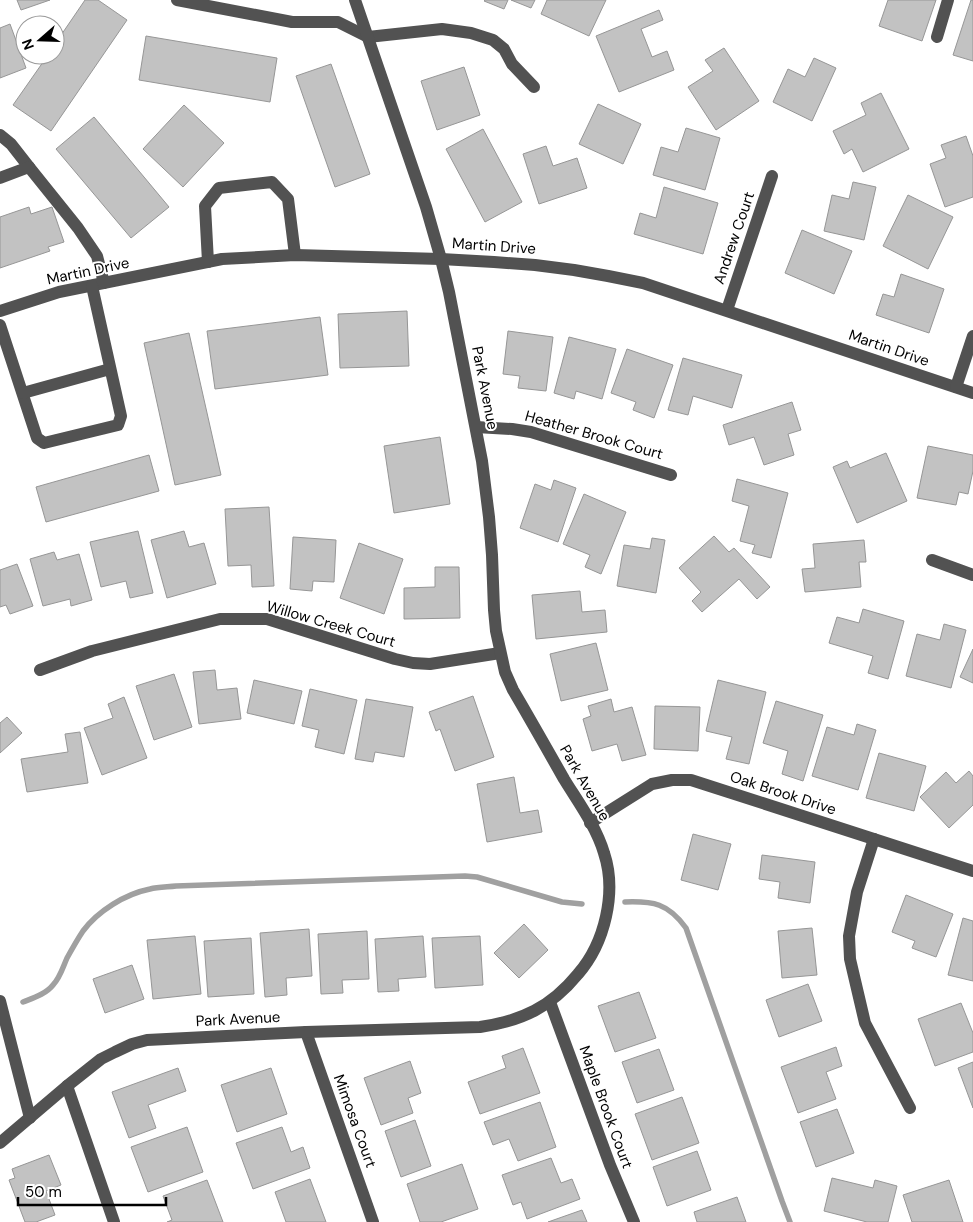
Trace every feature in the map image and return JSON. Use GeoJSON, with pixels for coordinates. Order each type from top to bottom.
{"type":"FeatureCollection","features":[{"type":"Feature","properties":{"kind":"street"},"geometry":{"type":"LineString","coordinates":[[177,0],[201,2],[292,22],[338,22],[368,37],[442,29],[471,33],[493,40],[504,48],[512,64],[534,86]]}},
{"type":"Feature","properties":{"kind":"street","name":"Park Avenue"},"geometry":{"type":"LineString","coordinates":[[0,1143],[101,1060],[132,1044],[147,1040],[306,1032],[480,1027],[516,1020],[550,1002],[570,985],[584,968],[602,931],[608,910],[609,889],[608,869],[604,853],[590,823],[513,690],[505,672],[494,610],[489,517],[482,461],[442,259],[356,0]]}},
{"type":"Feature","properties":{"kind":"street"},"geometry":{"type":"LineString","coordinates":[[937,36],[948,0]]}},
{"type":"Feature","properties":{"kind":"street"},"geometry":{"type":"LineString","coordinates":[[0,135],[11,144],[83,235],[96,256],[110,369],[121,416],[118,425],[44,443],[37,438],[0,325]]}},
{"type":"Feature","properties":{"kind":"street"},"geometry":{"type":"LineString","coordinates":[[0,178],[29,167]]}},
{"type":"Feature","properties":{"kind":"street","name":"Andrew Court"},"geometry":{"type":"LineString","coordinates":[[727,310],[772,176]]}},
{"type":"Feature","properties":{"kind":"street"},"geometry":{"type":"LineString","coordinates":[[208,262],[206,206],[219,188],[272,182],[288,199],[295,255]]}},
{"type":"Feature","properties":{"kind":"street","name":"Martin Drive"},"geometry":{"type":"LineString","coordinates":[[0,311],[59,292],[222,259],[295,255],[442,259],[535,265],[643,283],[973,393]]}},
{"type":"Feature","properties":{"kind":"street"},"geometry":{"type":"LineString","coordinates":[[956,387],[973,336]]}},
{"type":"Feature","properties":{"kind":"street"},"geometry":{"type":"LineString","coordinates":[[22,393],[110,369]]}},
{"type":"Feature","properties":{"kind":"street","name":"Heather Brook Court"},"geometry":{"type":"LineString","coordinates":[[476,427],[512,428],[530,432],[672,475]]}},
{"type":"Feature","properties":{"kind":"street"},"geometry":{"type":"LineString","coordinates":[[932,560],[973,575]]}},
{"type":"Feature","properties":{"kind":"street","name":"Willow Creek Court"},"geometry":{"type":"LineString","coordinates":[[40,670],[92,651],[220,619],[267,619],[395,659],[413,662],[430,664],[500,652]]}},
{"type":"Feature","properties":{"kind":"street","name":"Oak Brook Drive"},"geometry":{"type":"LineString","coordinates":[[590,823],[652,784],[672,780],[691,780],[973,871]]}},
{"type":"Feature","properties":{"kind":"street"},"geometry":{"type":"LineString","coordinates":[[874,839],[857,892],[849,936],[850,959],[865,1023],[910,1108]]}},
{"type":"Feature","properties":{"kind":"street"},"geometry":{"type":"LineString","coordinates":[[0,1001],[30,1118]]}},
{"type":"Feature","properties":{"kind":"street","name":"Maple Brook Court"},"geometry":{"type":"LineString","coordinates":[[550,1002],[610,1165],[634,1222]]}},
{"type":"Feature","properties":{"kind":"street","name":"Mimosa Court"},"geometry":{"type":"LineString","coordinates":[[306,1032],[373,1222]]}},
{"type":"Feature","properties":{"kind":"street"},"geometry":{"type":"LineString","coordinates":[[67,1086],[114,1222]]}},
{"type":"Feature","properties":{"kind":"building"},"geometry":{"type":"Polygon","coordinates":[[[17,0],[50,0],[21,10],[17,0]]]}},
{"type":"Feature","properties":{"kind":"building"},"geometry":{"type":"Polygon","coordinates":[[[85,0],[98,0],[127,20],[51,131],[13,105],[41,65],[65,65],[65,29],[85,0]]]}},
{"type":"Feature","properties":{"kind":"building"},"geometry":{"type":"Polygon","coordinates":[[[485,0],[508,0],[504,9],[485,0]]]}},
{"type":"Feature","properties":{"kind":"building"},"geometry":{"type":"Polygon","coordinates":[[[511,0],[535,0],[531,8],[511,0]]]}},
{"type":"Feature","properties":{"kind":"building"},"geometry":{"type":"Polygon","coordinates":[[[547,0],[606,0],[589,36],[541,14],[547,0]]]}},
{"type":"Feature","properties":{"kind":"building"},"geometry":{"type":"Polygon","coordinates":[[[888,0],[936,0],[922,41],[879,26],[888,0]]]}},
{"type":"Feature","properties":{"kind":"building"},"geometry":{"type":"Polygon","coordinates":[[[971,0],[973,0],[973,61],[953,55],[971,0]]]}},
{"type":"Feature","properties":{"kind":"building"},"geometry":{"type":"Polygon","coordinates":[[[659,10],[663,20],[641,29],[652,57],[667,51],[674,70],[619,92],[596,36],[659,10]]]}},
{"type":"Feature","properties":{"kind":"building"},"geometry":{"type":"Polygon","coordinates":[[[10,24],[15,38],[15,65],[25,65],[26,68],[0,78],[0,28],[10,24]]]}},
{"type":"Feature","properties":{"kind":"building"},"geometry":{"type":"Polygon","coordinates":[[[146,36],[277,58],[270,102],[139,80],[146,36]]]}},
{"type":"Feature","properties":{"kind":"building"},"geometry":{"type":"Polygon","coordinates":[[[724,48],[759,101],[716,130],[688,87],[713,71],[705,60],[724,48]]]}},
{"type":"Feature","properties":{"kind":"building"},"geometry":{"type":"Polygon","coordinates":[[[814,58],[836,68],[812,121],[773,102],[788,69],[805,77],[814,58]]]}},
{"type":"Feature","properties":{"kind":"building"},"geometry":{"type":"Polygon","coordinates":[[[331,64],[370,174],[335,187],[296,76],[331,64]]]}},
{"type":"Feature","properties":{"kind":"building"},"geometry":{"type":"Polygon","coordinates":[[[464,67],[480,115],[437,130],[421,81],[464,67]]]}},
{"type":"Feature","properties":{"kind":"building"},"geometry":{"type":"Polygon","coordinates":[[[881,93],[909,149],[863,172],[852,149],[844,154],[833,131],[866,115],[861,103],[881,93]]]}},
{"type":"Feature","properties":{"kind":"building"},"geometry":{"type":"Polygon","coordinates":[[[598,104],[641,124],[623,164],[579,144],[598,104]]]}},
{"type":"Feature","properties":{"kind":"building"},"geometry":{"type":"Polygon","coordinates":[[[184,105],[224,143],[183,187],[143,149],[184,105]]]}},
{"type":"Feature","properties":{"kind":"building"},"geometry":{"type":"Polygon","coordinates":[[[94,117],[169,207],[131,238],[56,149],[94,117]]]}},
{"type":"Feature","properties":{"kind":"building"},"geometry":{"type":"Polygon","coordinates":[[[686,128],[720,138],[705,190],[653,175],[661,147],[678,152],[686,128]]]}},
{"type":"Feature","properties":{"kind":"building"},"geometry":{"type":"Polygon","coordinates":[[[483,129],[522,202],[485,222],[446,149],[483,129]]]}},
{"type":"Feature","properties":{"kind":"building"},"geometry":{"type":"Polygon","coordinates":[[[966,136],[973,156],[973,197],[945,207],[930,164],[946,158],[941,145],[966,136]]]}},
{"type":"Feature","properties":{"kind":"building"},"geometry":{"type":"Polygon","coordinates":[[[546,146],[553,166],[577,158],[587,188],[539,204],[523,154],[546,146]]]}},
{"type":"Feature","properties":{"kind":"building"},"geometry":{"type":"Polygon","coordinates":[[[853,182],[876,187],[864,240],[824,231],[832,195],[849,199],[853,182]]]}},
{"type":"Feature","properties":{"kind":"building"},"geometry":{"type":"Polygon","coordinates":[[[664,187],[718,203],[703,254],[634,234],[640,213],[656,218],[664,187]]]}},
{"type":"Feature","properties":{"kind":"building"},"geometry":{"type":"Polygon","coordinates":[[[908,195],[953,217],[928,269],[883,246],[908,195]]]}},
{"type":"Feature","properties":{"kind":"building"},"geometry":{"type":"Polygon","coordinates":[[[29,207],[31,214],[52,207],[64,242],[48,247],[50,251],[0,268],[0,217],[29,207]]]}},
{"type":"Feature","properties":{"kind":"building"},"geometry":{"type":"Polygon","coordinates":[[[802,230],[852,251],[834,294],[785,273],[802,230]]]}},
{"type":"Feature","properties":{"kind":"building"},"geometry":{"type":"Polygon","coordinates":[[[901,274],[944,289],[929,333],[876,315],[883,294],[894,297],[901,274]]]}},
{"type":"Feature","properties":{"kind":"building"},"geometry":{"type":"Polygon","coordinates":[[[407,311],[409,366],[340,368],[338,314],[407,311]]]}},
{"type":"Feature","properties":{"kind":"building"},"geometry":{"type":"Polygon","coordinates":[[[320,317],[328,375],[215,389],[207,331],[320,317]]]}},
{"type":"Feature","properties":{"kind":"building"},"geometry":{"type":"Polygon","coordinates":[[[508,331],[553,337],[546,391],[518,388],[520,376],[503,374],[508,331]]]}},
{"type":"Feature","properties":{"kind":"building"},"geometry":{"type":"Polygon","coordinates":[[[189,333],[221,475],[175,485],[144,343],[189,333]]]}},
{"type":"Feature","properties":{"kind":"building"},"geometry":{"type":"Polygon","coordinates":[[[569,337],[616,349],[602,399],[576,391],[574,399],[554,393],[569,337]]]}},
{"type":"Feature","properties":{"kind":"building"},"geometry":{"type":"Polygon","coordinates":[[[627,349],[673,365],[654,418],[633,410],[636,402],[611,393],[627,349]]]}},
{"type":"Feature","properties":{"kind":"building"},"geometry":{"type":"Polygon","coordinates":[[[683,358],[742,375],[732,408],[693,396],[688,415],[668,410],[683,358]]]}},
{"type":"Feature","properties":{"kind":"building"},"geometry":{"type":"Polygon","coordinates":[[[792,402],[801,430],[788,434],[794,455],[764,465],[754,437],[729,445],[723,425],[792,402]]]}},
{"type":"Feature","properties":{"kind":"building"},"geometry":{"type":"Polygon","coordinates":[[[440,437],[450,504],[394,513],[384,446],[440,437]]]}},
{"type":"Feature","properties":{"kind":"building"},"geometry":{"type":"Polygon","coordinates":[[[928,446],[973,455],[973,471],[968,494],[959,492],[956,505],[917,498],[928,446]]]}},
{"type":"Feature","properties":{"kind":"building"},"geometry":{"type":"Polygon","coordinates":[[[886,453],[907,501],[857,523],[833,467],[847,461],[850,468],[886,453]]]}},
{"type":"Feature","properties":{"kind":"building"},"geometry":{"type":"Polygon","coordinates":[[[149,455],[159,491],[46,522],[36,487],[149,455]]]}},
{"type":"Feature","properties":{"kind":"building"},"geometry":{"type":"Polygon","coordinates":[[[737,479],[788,493],[771,558],[752,553],[755,545],[740,541],[749,506],[732,501],[737,479]]]}},
{"type":"Feature","properties":{"kind":"building"},"geometry":{"type":"Polygon","coordinates":[[[554,480],[576,488],[558,542],[520,528],[535,484],[551,490],[554,480]]]}},
{"type":"Feature","properties":{"kind":"building"},"geometry":{"type":"Polygon","coordinates":[[[584,494],[626,512],[601,574],[585,567],[590,555],[563,544],[584,494]]]}},
{"type":"Feature","properties":{"kind":"building"},"geometry":{"type":"Polygon","coordinates":[[[269,507],[274,586],[252,587],[251,565],[228,566],[225,509],[269,507]]]}},
{"type":"Feature","properties":{"kind":"building"},"geometry":{"type":"Polygon","coordinates":[[[138,531],[153,593],[130,598],[126,581],[101,587],[90,542],[138,531]]]}},
{"type":"Feature","properties":{"kind":"building"},"geometry":{"type":"Polygon","coordinates":[[[184,531],[189,547],[204,543],[216,584],[167,598],[151,540],[184,531]]]}},
{"type":"Feature","properties":{"kind":"building"},"geometry":{"type":"Polygon","coordinates":[[[714,536],[729,552],[734,548],[770,587],[757,599],[739,579],[702,612],[692,601],[701,592],[679,568],[714,536]]]}},
{"type":"Feature","properties":{"kind":"building"},"geometry":{"type":"Polygon","coordinates":[[[293,537],[336,540],[334,582],[313,581],[312,591],[290,589],[293,537]]]}},
{"type":"Feature","properties":{"kind":"building"},"geometry":{"type":"Polygon","coordinates":[[[652,538],[665,540],[656,593],[617,586],[624,545],[650,549],[652,538]]]}},
{"type":"Feature","properties":{"kind":"building"},"geometry":{"type":"Polygon","coordinates":[[[864,540],[866,562],[859,562],[861,587],[805,592],[802,569],[815,568],[813,544],[864,540]]]}},
{"type":"Feature","properties":{"kind":"building"},"geometry":{"type":"Polygon","coordinates":[[[359,543],[403,559],[384,614],[340,598],[359,543]]]}},
{"type":"Feature","properties":{"kind":"building"},"geometry":{"type":"Polygon","coordinates":[[[54,552],[57,560],[79,554],[92,600],[71,606],[70,599],[43,606],[30,559],[54,552]]]}},
{"type":"Feature","properties":{"kind":"building"},"geometry":{"type":"Polygon","coordinates":[[[17,564],[33,606],[10,614],[6,605],[0,607],[0,570],[17,564]]]}},
{"type":"Feature","properties":{"kind":"building"},"geometry":{"type":"Polygon","coordinates":[[[435,567],[459,567],[460,618],[404,619],[404,588],[435,587],[435,567]]]}},
{"type":"Feature","properties":{"kind":"building"},"geometry":{"type":"Polygon","coordinates":[[[580,591],[582,612],[605,610],[607,632],[536,639],[532,595],[580,591]]]}},
{"type":"Feature","properties":{"kind":"building"},"geometry":{"type":"Polygon","coordinates":[[[863,609],[904,621],[888,679],[868,673],[873,656],[829,643],[837,617],[859,623],[863,609]]]}},
{"type":"Feature","properties":{"kind":"building"},"geometry":{"type":"Polygon","coordinates":[[[944,624],[966,630],[951,688],[906,676],[917,634],[940,640],[944,624]]]}},
{"type":"Feature","properties":{"kind":"building"},"geometry":{"type":"Polygon","coordinates":[[[596,643],[608,690],[561,701],[550,654],[596,643]]]}},
{"type":"Feature","properties":{"kind":"building"},"geometry":{"type":"Polygon","coordinates":[[[973,649],[973,683],[960,677],[973,649]]]}},
{"type":"Feature","properties":{"kind":"building"},"geometry":{"type":"Polygon","coordinates":[[[215,670],[217,690],[237,688],[241,719],[199,724],[193,672],[215,670]]]}},
{"type":"Feature","properties":{"kind":"building"},"geometry":{"type":"Polygon","coordinates":[[[174,674],[192,727],[154,740],[136,686],[174,674]]]}},
{"type":"Feature","properties":{"kind":"building"},"geometry":{"type":"Polygon","coordinates":[[[254,680],[302,691],[294,724],[247,713],[254,680]]]}},
{"type":"Feature","properties":{"kind":"building"},"geometry":{"type":"Polygon","coordinates":[[[718,680],[766,692],[749,764],[726,759],[732,737],[706,731],[718,680]]]}},
{"type":"Feature","properties":{"kind":"building"},"geometry":{"type":"Polygon","coordinates":[[[310,689],[357,700],[344,754],[315,747],[319,730],[302,726],[310,689]]]}},
{"type":"Feature","properties":{"kind":"building"},"geometry":{"type":"Polygon","coordinates":[[[473,696],[494,757],[455,771],[440,729],[436,731],[429,712],[473,696]]]}},
{"type":"Feature","properties":{"kind":"building"},"geometry":{"type":"Polygon","coordinates":[[[124,697],[147,758],[102,775],[84,728],[113,718],[108,704],[124,697]]]}},
{"type":"Feature","properties":{"kind":"building"},"geometry":{"type":"Polygon","coordinates":[[[366,699],[413,707],[404,757],[375,752],[373,762],[355,759],[366,699]]]}},
{"type":"Feature","properties":{"kind":"building"},"geometry":{"type":"Polygon","coordinates":[[[611,699],[614,712],[632,707],[646,755],[622,761],[617,744],[592,751],[583,719],[591,716],[588,706],[611,699]]]}},
{"type":"Feature","properties":{"kind":"building"},"geometry":{"type":"Polygon","coordinates":[[[776,701],[823,715],[803,781],[782,774],[788,751],[763,743],[776,701]]]}},
{"type":"Feature","properties":{"kind":"building"},"geometry":{"type":"Polygon","coordinates":[[[655,706],[700,707],[698,751],[654,749],[655,706]]]}},
{"type":"Feature","properties":{"kind":"building"},"geometry":{"type":"Polygon","coordinates":[[[7,717],[22,733],[0,753],[0,723],[7,717]]]}},
{"type":"Feature","properties":{"kind":"building"},"geometry":{"type":"Polygon","coordinates":[[[857,724],[876,730],[858,790],[812,776],[827,727],[854,735],[857,724]]]}},
{"type":"Feature","properties":{"kind":"building"},"geometry":{"type":"Polygon","coordinates":[[[80,732],[88,783],[27,792],[21,759],[68,752],[65,734],[80,732]]]}},
{"type":"Feature","properties":{"kind":"building"},"geometry":{"type":"Polygon","coordinates":[[[879,753],[926,766],[914,811],[866,798],[879,753]]]}},
{"type":"Feature","properties":{"kind":"building"},"geometry":{"type":"Polygon","coordinates":[[[969,771],[973,776],[973,805],[949,828],[920,797],[946,772],[956,783],[969,771]]]}},
{"type":"Feature","properties":{"kind":"building"},"geometry":{"type":"Polygon","coordinates":[[[514,777],[520,813],[538,810],[542,832],[487,842],[477,784],[514,777]]]}},
{"type":"Feature","properties":{"kind":"building"},"geometry":{"type":"Polygon","coordinates":[[[693,834],[731,844],[718,890],[681,880],[693,834]]]}},
{"type":"Feature","properties":{"kind":"building"},"geometry":{"type":"Polygon","coordinates":[[[762,855],[815,862],[810,903],[778,898],[780,882],[759,879],[762,855]]]}},
{"type":"Feature","properties":{"kind":"building"},"geometry":{"type":"Polygon","coordinates":[[[906,895],[953,914],[936,957],[912,948],[915,941],[892,932],[906,895]]]}},
{"type":"Feature","properties":{"kind":"building"},"geometry":{"type":"Polygon","coordinates":[[[963,918],[973,921],[973,981],[948,975],[963,918]]]}},
{"type":"Feature","properties":{"kind":"building"},"geometry":{"type":"Polygon","coordinates":[[[524,924],[548,950],[519,978],[494,953],[524,924]]]}},
{"type":"Feature","properties":{"kind":"building"},"geometry":{"type":"Polygon","coordinates":[[[812,928],[817,975],[782,978],[778,931],[812,928]]]}},
{"type":"Feature","properties":{"kind":"building"},"geometry":{"type":"Polygon","coordinates":[[[309,929],[312,976],[286,978],[287,995],[265,997],[260,933],[309,929]]]}},
{"type":"Feature","properties":{"kind":"building"},"geometry":{"type":"Polygon","coordinates":[[[367,931],[369,979],[342,980],[343,993],[321,994],[318,934],[367,931]]]}},
{"type":"Feature","properties":{"kind":"building"},"geometry":{"type":"Polygon","coordinates":[[[195,936],[201,994],[153,999],[147,940],[195,936]]]}},
{"type":"Feature","properties":{"kind":"building"},"geometry":{"type":"Polygon","coordinates":[[[423,936],[426,977],[398,979],[399,991],[378,992],[375,939],[423,936]]]}},
{"type":"Feature","properties":{"kind":"building"},"geometry":{"type":"Polygon","coordinates":[[[480,936],[483,985],[435,988],[432,938],[480,936]]]}},
{"type":"Feature","properties":{"kind":"building"},"geometry":{"type":"Polygon","coordinates":[[[251,938],[254,994],[208,997],[204,941],[251,938]]]}},
{"type":"Feature","properties":{"kind":"building"},"geometry":{"type":"Polygon","coordinates":[[[132,965],[144,999],[105,1013],[93,979],[132,965]]]}},
{"type":"Feature","properties":{"kind":"building"},"geometry":{"type":"Polygon","coordinates":[[[808,984],[822,1021],[779,1037],[766,1000],[808,984]]]}},
{"type":"Feature","properties":{"kind":"building"},"geometry":{"type":"Polygon","coordinates":[[[639,992],[656,1038],[615,1052],[598,1006],[639,992]]]}},
{"type":"Feature","properties":{"kind":"building"},"geometry":{"type":"Polygon","coordinates":[[[961,1003],[973,1033],[973,1052],[935,1066],[918,1019],[961,1003]]]}},
{"type":"Feature","properties":{"kind":"building"},"geometry":{"type":"Polygon","coordinates":[[[836,1047],[842,1066],[826,1072],[836,1099],[798,1113],[781,1067],[836,1047]]]}},
{"type":"Feature","properties":{"kind":"building"},"geometry":{"type":"Polygon","coordinates":[[[523,1048],[540,1093],[480,1114],[468,1082],[506,1068],[502,1056],[523,1048]]]}},
{"type":"Feature","properties":{"kind":"building"},"geometry":{"type":"Polygon","coordinates":[[[659,1049],[674,1090],[637,1103],[622,1062],[659,1049]]]}},
{"type":"Feature","properties":{"kind":"building"},"geometry":{"type":"Polygon","coordinates":[[[410,1061],[421,1093],[408,1098],[413,1113],[381,1125],[364,1078],[410,1061]]]}},
{"type":"Feature","properties":{"kind":"building"},"geometry":{"type":"Polygon","coordinates":[[[973,1062],[973,1108],[958,1068],[973,1062]]]}},
{"type":"Feature","properties":{"kind":"building"},"geometry":{"type":"Polygon","coordinates":[[[178,1068],[186,1091],[148,1105],[156,1128],[129,1138],[112,1092],[178,1068]]]}},
{"type":"Feature","properties":{"kind":"building"},"geometry":{"type":"Polygon","coordinates":[[[271,1068],[287,1114],[237,1132],[221,1085],[271,1068]]]}},
{"type":"Feature","properties":{"kind":"building"},"geometry":{"type":"Polygon","coordinates":[[[682,1097],[699,1143],[652,1160],[635,1114],[682,1097]]]}},
{"type":"Feature","properties":{"kind":"building"},"geometry":{"type":"Polygon","coordinates":[[[540,1102],[556,1147],[518,1161],[509,1139],[493,1145],[484,1122],[540,1102]]]}},
{"type":"Feature","properties":{"kind":"building"},"geometry":{"type":"Polygon","coordinates":[[[837,1109],[854,1153],[816,1167],[800,1122],[837,1109]]]}},
{"type":"Feature","properties":{"kind":"building"},"geometry":{"type":"Polygon","coordinates":[[[415,1120],[431,1166],[401,1177],[385,1131],[415,1120]]]}},
{"type":"Feature","properties":{"kind":"building"},"geometry":{"type":"Polygon","coordinates":[[[187,1127],[203,1172],[148,1192],[131,1147],[187,1127]]]}},
{"type":"Feature","properties":{"kind":"building"},"geometry":{"type":"Polygon","coordinates":[[[282,1127],[291,1152],[303,1147],[310,1168],[253,1189],[236,1143],[282,1127]]]}},
{"type":"Feature","properties":{"kind":"building"},"geometry":{"type":"Polygon","coordinates":[[[697,1151],[711,1190],[667,1206],[653,1167],[697,1151]]]}},
{"type":"Feature","properties":{"kind":"building"},"geometry":{"type":"Polygon","coordinates":[[[49,1155],[61,1185],[46,1191],[55,1215],[36,1222],[25,1222],[9,1180],[15,1178],[12,1169],[49,1155]]]}},
{"type":"Feature","properties":{"kind":"building"},"geometry":{"type":"Polygon","coordinates":[[[551,1158],[561,1183],[572,1179],[580,1199],[527,1219],[521,1202],[513,1205],[502,1175],[551,1158]]]}},
{"type":"Feature","properties":{"kind":"building"},"geometry":{"type":"Polygon","coordinates":[[[462,1164],[478,1209],[441,1222],[420,1222],[407,1184],[462,1164]]]}},
{"type":"Feature","properties":{"kind":"building"},"geometry":{"type":"Polygon","coordinates":[[[832,1178],[873,1188],[875,1180],[897,1186],[888,1222],[867,1222],[824,1211],[832,1178]]]}},
{"type":"Feature","properties":{"kind":"building"},"geometry":{"type":"Polygon","coordinates":[[[310,1179],[326,1222],[286,1222],[275,1192],[310,1179]]]}},
{"type":"Feature","properties":{"kind":"building"},"geometry":{"type":"Polygon","coordinates":[[[207,1180],[223,1222],[167,1222],[172,1220],[163,1196],[207,1180]]]}},
{"type":"Feature","properties":{"kind":"building"},"geometry":{"type":"Polygon","coordinates":[[[949,1180],[963,1222],[912,1222],[903,1195],[949,1180]]]}},
{"type":"Feature","properties":{"kind":"building"},"geometry":{"type":"Polygon","coordinates":[[[737,1197],[746,1222],[697,1222],[694,1212],[737,1197]]]}},
{"type":"Feature","properties":{"kind":"building"},"geometry":{"type":"Polygon","coordinates":[[[582,1210],[587,1222],[548,1222],[582,1210]]]}},
{"type":"Feature","properties":{"kind":"waterway"},"geometry":{"type":"LineString","coordinates":[[23,1002],[50,988],[61,972],[83,931],[96,917],[122,899],[153,888],[465,876],[477,877],[562,902],[582,904]]}},
{"type":"Feature","properties":{"kind":"waterway"},"geometry":{"type":"LineString","coordinates":[[625,902],[644,902],[659,905],[673,913],[686,928],[790,1222]]}}]}
